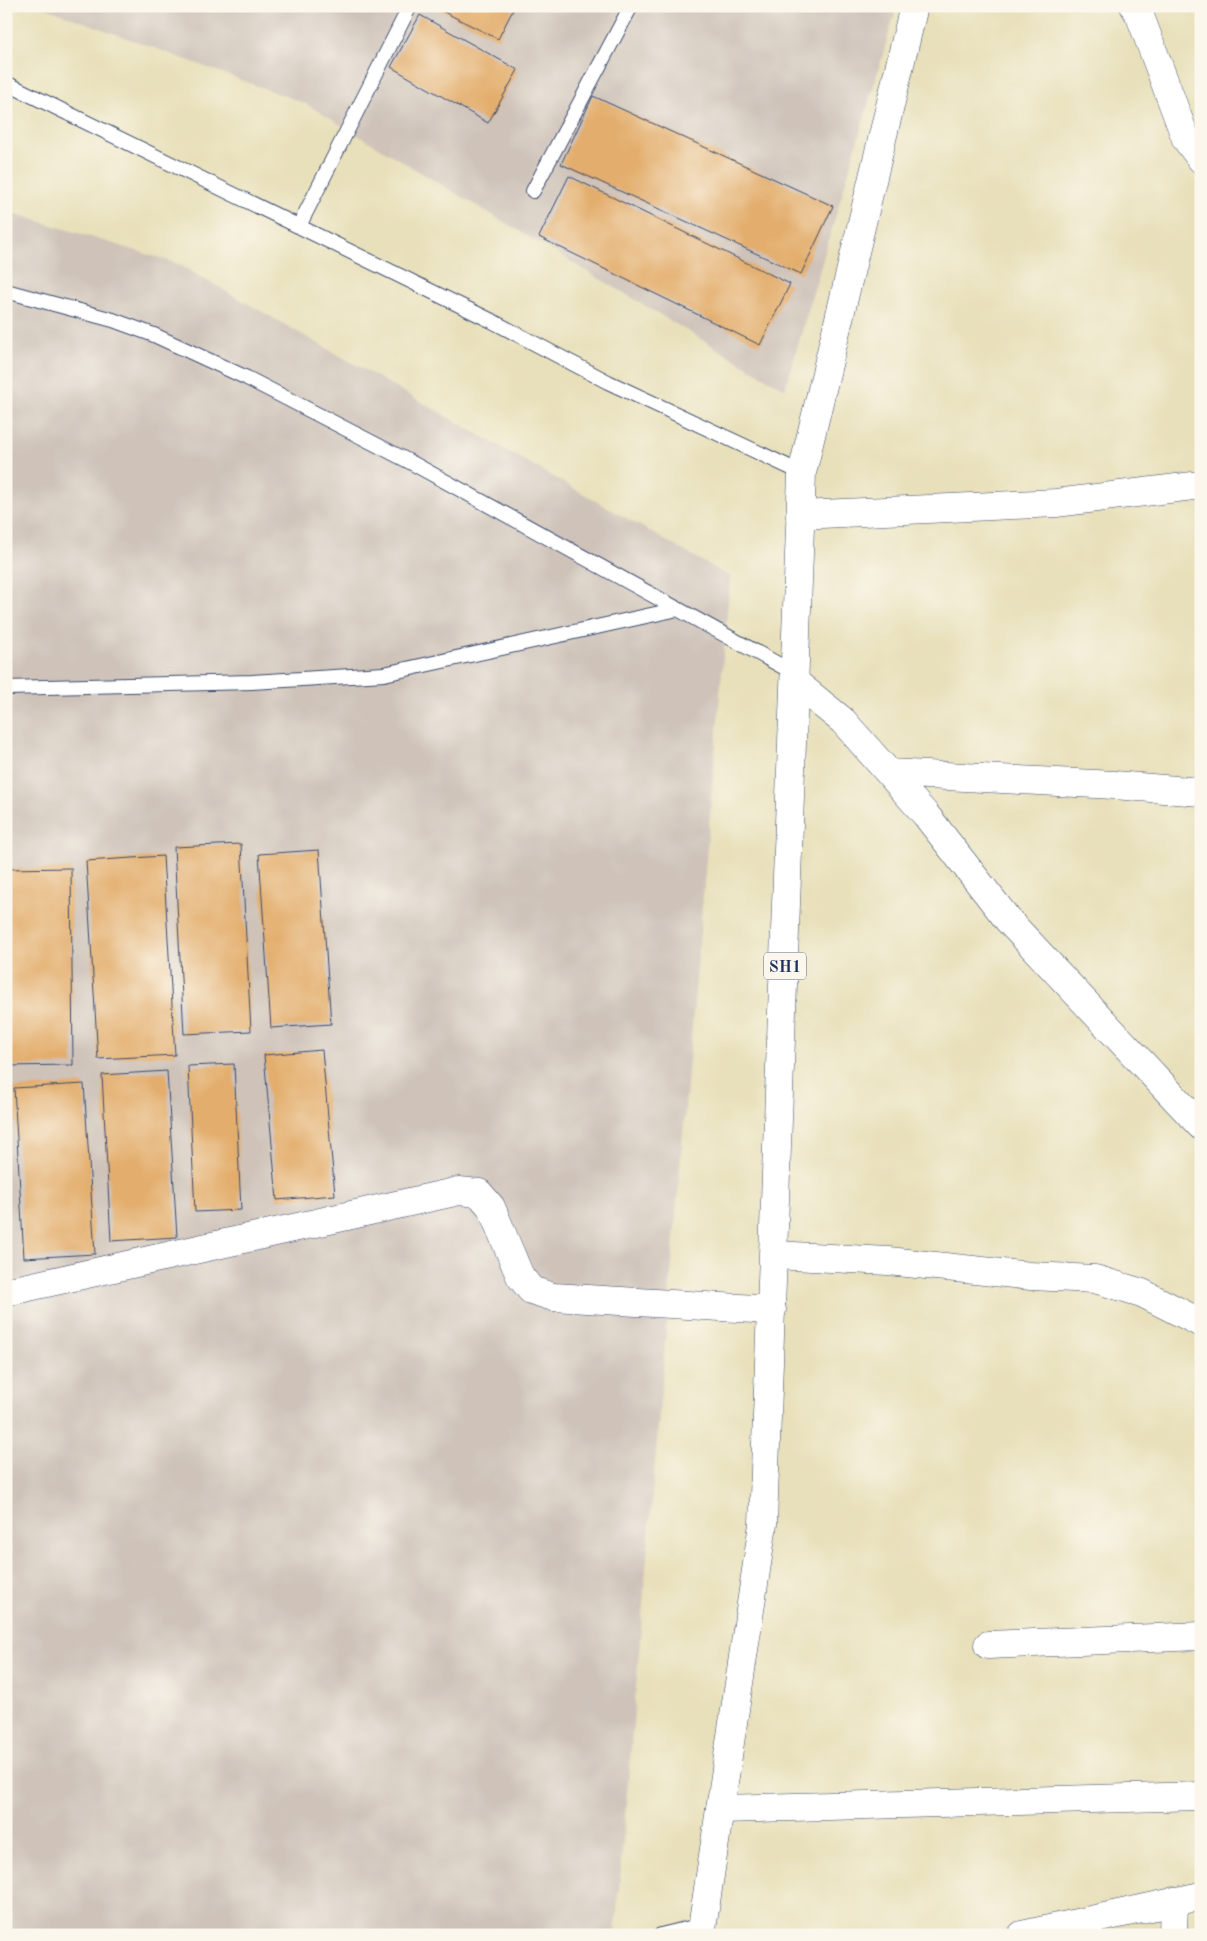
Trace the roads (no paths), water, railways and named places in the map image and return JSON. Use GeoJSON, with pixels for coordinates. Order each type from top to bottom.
{"type":"FeatureCollection","features":[{"type":"Feature","properties":{"kind":"street","name":"SH1"},"geometry":{"type":"LineString","coordinates":[[702,1930],[764,1524],[802,473],[914,6]]}},
{"type":"Feature","properties":{"kind":"street"},"geometry":{"type":"LineString","coordinates":[[1134,6],[1140,16],[1186,139],[1201,159]]}},
{"type":"Feature","properties":{"kind":"street"},"geometry":{"type":"LineString","coordinates":[[800,515],[1056,503],[1201,485]]}},
{"type":"Feature","properties":{"kind":"street"},"geometry":{"type":"LineString","coordinates":[[795,678],[843,721],[926,815],[1008,920],[1201,1126]]}},
{"type":"Feature","properties":{"kind":"street"},"geometry":{"type":"LineString","coordinates":[[890,774],[1114,785],[1201,792]]}},
{"type":"Feature","properties":{"kind":"street"},"geometry":{"type":"LineString","coordinates":[[6,1292],[459,1191],[479,1193],[491,1207],[520,1276],[532,1290],[553,1297],[772,1310]]}},
{"type":"Feature","properties":{"kind":"street"},"geometry":{"type":"LineString","coordinates":[[774,1255],[888,1261],[1031,1276],[1095,1279],[1142,1294],[1201,1323]]}},
{"type":"Feature","properties":{"kind":"street"},"geometry":{"type":"LineString","coordinates":[[988,1645],[1201,1636]]}},
{"type":"Feature","properties":{"kind":"street"},"geometry":{"type":"LineString","coordinates":[[720,1809],[1201,1796]]}},
{"type":"Feature","properties":{"kind":"street"},"geometry":{"type":"LineString","coordinates":[[1022,1935],[1201,1896]]}},
{"type":"Feature","properties":{"kind":"street"},"geometry":{"type":"LineString","coordinates":[[1173,1935],[1174,1901]]}},
{"type":"Feature","properties":{"kind":"lane"},"geometry":{"type":"LineString","coordinates":[[299,226],[410,6]]}},
{"type":"Feature","properties":{"kind":"lane"},"geometry":{"type":"LineString","coordinates":[[533,191],[631,6]]}},
{"type":"Feature","properties":{"kind":"lane"},"geometry":{"type":"LineString","coordinates":[[6,83],[492,321],[608,382],[802,473]]}},
{"type":"Feature","properties":{"kind":"lane"},"geometry":{"type":"LineString","coordinates":[[6,291],[113,320],[154,335],[246,378],[412,462],[678,609],[795,678]]}},
{"type":"Feature","properties":{"kind":"lane"},"geometry":{"type":"LineString","coordinates":[[6,688],[252,682],[384,674],[678,609]]}},
{"type":"Feature","properties":{"kind":"lane"},"geometry":{"type":"LineString","coordinates":[[661,1935],[702,1930]]}}]}
